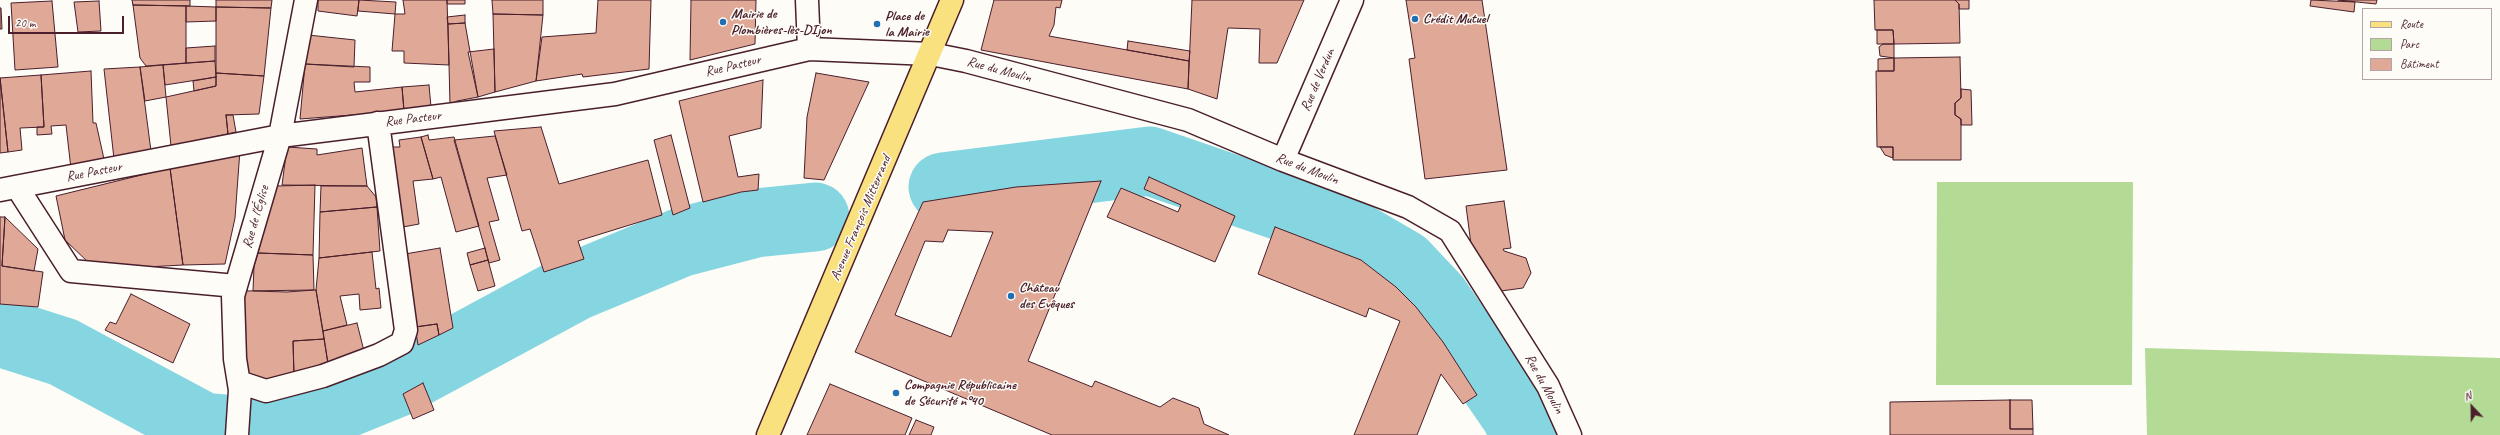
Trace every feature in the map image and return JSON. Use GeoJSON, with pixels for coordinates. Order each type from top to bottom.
{"type":"FeatureCollection","features":[{"type":"Feature","properties":{"kind":"main road","name":"Avenue François Mitterrand"},"geometry":{"type":"LineString","coordinates":[[768,435],[931,54],[952,0]]}},
{"type":"Feature","properties":{"kind":"street","name":"Rue de l'Église"},"geometry":{"type":"LineString","coordinates":[[237,435],[239,386],[234,351],[233,296],[280,136],[306,0]]}},
{"type":"Feature","properties":{"kind":"street"},"geometry":{"type":"LineString","coordinates":[[807,0],[809,49],[931,54]]}},
{"type":"Feature","properties":{"kind":"street","name":"Rue de Verdun"},"geometry":{"type":"LineString","coordinates":[[1283,160],[1352,0]]}},
{"type":"Feature","properties":{"kind":"street","name":"Rue Pasteur"},"geometry":{"type":"LineString","coordinates":[[236,286],[70,271],[9,189],[280,136],[615,94],[809,49]]}},
{"type":"Feature","properties":{"kind":"street","name":"Rue du Moulin"},"geometry":{"type":"LineString","coordinates":[[931,54],[966,61],[1188,120],[1283,160],[1408,207],[1450,231],[1548,386],[1570,435]]}},
{"type":"Feature","properties":{"kind":"street"},"geometry":{"type":"LineString","coordinates":[[239,386],[266,391],[323,376],[379,355],[402,343],[406,330],[378,123]]}},
{"type":"Feature","properties":{"kind":"green space"},"geometry":{"type":"Polygon","coordinates":[[[1937,182],[2133,182],[2132,385],[1936,385],[1937,182]]]}},
{"type":"Feature","properties":{"kind":"green space"},"geometry":{"type":"Polygon","coordinates":[[[2145,348],[2500,358],[2500,435],[2147,435],[2145,348]]]}},
{"type":"Feature","properties":{"kind":"building"},"geometry":{"type":"Polygon","coordinates":[[[132,0],[190,0],[190,6],[133,5],[132,0]]]}},
{"type":"Feature","properties":{"kind":"building"},"geometry":{"type":"Polygon","coordinates":[[[216,0],[272,0],[271,8],[216,7],[216,0]]]}},
{"type":"Feature","properties":{"kind":"building"},"geometry":{"type":"Polygon","coordinates":[[[318,0],[359,0],[357,16],[318,11],[318,0]]]}},
{"type":"Feature","properties":{"kind":"building"},"geometry":{"type":"Polygon","coordinates":[[[359,0],[396,2],[395,14],[358,11],[359,0]]]}},
{"type":"Feature","properties":{"kind":"building"},"geometry":{"type":"Polygon","coordinates":[[[403,0],[447,0],[449,65],[404,63],[404,51],[392,51],[395,14],[405,14],[403,0]]]}},
{"type":"Feature","properties":{"kind":"building"},"geometry":{"type":"Polygon","coordinates":[[[447,0],[465,0],[465,4],[447,4],[447,0]]]}},
{"type":"Feature","properties":{"kind":"building"},"geometry":{"type":"Polygon","coordinates":[[[492,0],[543,0],[543,15],[493,14],[492,0]]]}},
{"type":"Feature","properties":{"kind":"building"},"geometry":{"type":"Polygon","coordinates":[[[598,0],[651,0],[649,69],[583,77],[582,74],[536,81],[542,37],[596,33],[598,0]]]}},
{"type":"Feature","properties":{"kind":"building","name":"Mairie de Plombières-lès-DIjon"},"geometry":{"type":"Polygon","coordinates":[[[691,0],[756,0],[755,44],[690,60],[691,0]]]}},
{"type":"Feature","properties":{"kind":"building"},"geometry":{"type":"Polygon","coordinates":[[[994,0],[1062,0],[1060,8],[1056,7],[1054,25],[1049,36],[1189,61],[1188,89],[981,50],[994,0]]]}},
{"type":"Feature","properties":{"kind":"building"},"geometry":{"type":"Polygon","coordinates":[[[1192,0],[1304,0],[1277,63],[1259,63],[1260,29],[1228,28],[1217,99],[1188,89],[1192,0]]]}},
{"type":"Feature","properties":{"kind":"building"},"geometry":{"type":"Polygon","coordinates":[[[1406,0],[1482,0],[1507,170],[1425,179],[1409,59],[1415,58],[1406,0]]]}},
{"type":"Feature","properties":{"kind":"building"},"geometry":{"type":"Polygon","coordinates":[[[1874,0],[1955,0],[1959,4],[1960,43],[1894,44],[1893,30],[1875,30],[1874,0]]]}},
{"type":"Feature","properties":{"kind":"building"},"geometry":{"type":"Polygon","coordinates":[[[1955,0],[1969,0],[1969,9],[1959,9],[1959,4],[1955,0]]]}},
{"type":"Feature","properties":{"kind":"building"},"geometry":{"type":"Polygon","coordinates":[[[2311,0],[2355,2],[2354,12],[2310,6],[2311,0]]]}},
{"type":"Feature","properties":{"kind":"building"},"geometry":{"type":"Polygon","coordinates":[[[2338,0],[2377,0],[2376,4],[2338,0]]]}},
{"type":"Feature","properties":{"kind":"building"},"geometry":{"type":"Polygon","coordinates":[[[52,1],[58,67],[15,70],[11,3],[52,1]]]}},
{"type":"Feature","properties":{"kind":"building"},"geometry":{"type":"Polygon","coordinates":[[[99,1],[101,31],[78,32],[74,2],[99,1]]]}},
{"type":"Feature","properties":{"kind":"building"},"geometry":{"type":"Polygon","coordinates":[[[133,5],[186,6],[186,63],[146,66],[140,58],[133,5]]]}},
{"type":"Feature","properties":{"kind":"building"},"geometry":{"type":"Polygon","coordinates":[[[186,6],[216,7],[216,21],[186,22],[186,6]]]}},
{"type":"Feature","properties":{"kind":"building"},"geometry":{"type":"Polygon","coordinates":[[[216,7],[271,8],[264,76],[216,73],[216,7]]]}},
{"type":"Feature","properties":{"kind":"building"},"geometry":{"type":"Polygon","coordinates":[[[1,8],[2,29],[0,29],[1,8]]]}},
{"type":"Feature","properties":{"kind":"building"},"geometry":{"type":"Polygon","coordinates":[[[493,14],[543,15],[536,81],[495,92],[493,14]]]}},
{"type":"Feature","properties":{"kind":"building"},"geometry":{"type":"Polygon","coordinates":[[[465,15],[465,23],[448,24],[447,17],[465,15]]]}},
{"type":"Feature","properties":{"kind":"building"},"geometry":{"type":"Polygon","coordinates":[[[465,23],[478,97],[457,101],[450,105],[448,24],[465,23]]]}},
{"type":"Feature","properties":{"kind":"building"},"geometry":{"type":"Polygon","coordinates":[[[1877,30],[1893,30],[1894,44],[1877,44],[1877,30]]]}},
{"type":"Feature","properties":{"kind":"building"},"geometry":{"type":"Polygon","coordinates":[[[308,35],[355,40],[354,67],[305,64],[308,35]]]}},
{"type":"Feature","properties":{"kind":"building"},"geometry":{"type":"Polygon","coordinates":[[[1128,41],[1190,51],[1189,61],[1127,50],[1128,41]]]}},
{"type":"Feature","properties":{"kind":"building"},"geometry":{"type":"Polygon","coordinates":[[[1883,44],[1894,44],[1894,58],[1880,56],[1879,47],[1883,44]]]}},
{"type":"Feature","properties":{"kind":"building"},"geometry":{"type":"Polygon","coordinates":[[[215,46],[215,61],[186,63],[186,48],[215,46]]]}},
{"type":"Feature","properties":{"kind":"building"},"geometry":{"type":"Polygon","coordinates":[[[494,49],[495,92],[478,97],[468,52],[494,49]]]}},
{"type":"Feature","properties":{"kind":"building"},"geometry":{"type":"Polygon","coordinates":[[[1960,57],[1961,98],[1955,103],[1955,115],[1961,119],[1961,160],[1893,160],[1893,147],[1877,147],[1876,71],[1894,71],[1894,58],[1960,57]]]}},
{"type":"Feature","properties":{"kind":"building"},"geometry":{"type":"Polygon","coordinates":[[[1894,58],[1894,71],[1878,71],[1878,59],[1894,58]]]}},
{"type":"Feature","properties":{"kind":"building"},"geometry":{"type":"Polygon","coordinates":[[[215,61],[216,77],[165,85],[163,65],[215,61]]]}},
{"type":"Feature","properties":{"kind":"building"},"geometry":{"type":"Polygon","coordinates":[[[305,64],[370,67],[370,82],[354,82],[355,92],[402,87],[404,111],[300,119],[305,64]]]}},
{"type":"Feature","properties":{"kind":"building"},"geometry":{"type":"Polygon","coordinates":[[[163,65],[166,97],[145,101],[140,67],[163,65]]]}},
{"type":"Feature","properties":{"kind":"building"},"geometry":{"type":"Polygon","coordinates":[[[140,67],[151,151],[114,159],[104,69],[140,67]]]}},
{"type":"Feature","properties":{"kind":"building"},"geometry":{"type":"Polygon","coordinates":[[[91,71],[93,123],[96,123],[104,159],[71,169],[66,125],[51,126],[52,134],[37,135],[37,127],[44,127],[41,75],[91,71]]]}},
{"type":"Feature","properties":{"kind":"building"},"geometry":{"type":"Polygon","coordinates":[[[216,73],[264,76],[259,114],[226,115],[228,134],[171,146],[166,97],[216,86],[216,73]]]}},
{"type":"Feature","properties":{"kind":"building"},"geometry":{"type":"Polygon","coordinates":[[[816,73],[869,82],[824,180],[804,178],[807,117],[816,73]]]}},
{"type":"Feature","properties":{"kind":"building"},"geometry":{"type":"Polygon","coordinates":[[[41,75],[44,127],[20,128],[22,150],[8,152],[0,78],[41,75]]]}},
{"type":"Feature","properties":{"kind":"building"},"geometry":{"type":"Polygon","coordinates":[[[216,77],[216,86],[194,91],[193,81],[216,77]]]}},
{"type":"Feature","properties":{"kind":"building"},"geometry":{"type":"Polygon","coordinates":[[[0,78],[8,152],[0,153],[0,78]]]}},
{"type":"Feature","properties":{"kind":"building"},"geometry":{"type":"Polygon","coordinates":[[[763,80],[761,128],[729,136],[738,177],[759,174],[758,190],[741,192],[703,202],[679,101],[763,80]]]}},
{"type":"Feature","properties":{"kind":"building"},"geometry":{"type":"Polygon","coordinates":[[[429,85],[431,107],[404,111],[402,87],[429,85]]]}},
{"type":"Feature","properties":{"kind":"building"},"geometry":{"type":"Polygon","coordinates":[[[1961,89],[1971,90],[1972,125],[1961,125],[1961,119],[1955,115],[1955,103],[1961,98],[1961,89]]]}},
{"type":"Feature","properties":{"kind":"building"},"geometry":{"type":"Polygon","coordinates":[[[226,115],[233,115],[236,132],[228,134],[226,115]]]}},
{"type":"Feature","properties":{"kind":"building"},"geometry":{"type":"Polygon","coordinates":[[[541,127],[559,184],[648,160],[662,215],[578,241],[584,259],[544,272],[530,229],[522,231],[494,131],[541,127]]]}},
{"type":"Feature","properties":{"kind":"building"},"geometry":{"type":"Polygon","coordinates":[[[428,135],[429,140],[454,137],[479,226],[456,232],[441,177],[433,179],[421,137],[428,135]]]}},
{"type":"Feature","properties":{"kind":"building"},"geometry":{"type":"Polygon","coordinates":[[[671,135],[690,208],[673,215],[654,140],[671,135]]]}},
{"type":"Feature","properties":{"kind":"building"},"geometry":{"type":"Polygon","coordinates":[[[495,136],[507,175],[487,178],[499,220],[489,222],[500,260],[489,263],[454,140],[495,136]]]}},
{"type":"Feature","properties":{"kind":"building"},"geometry":{"type":"Polygon","coordinates":[[[421,137],[433,179],[413,181],[419,224],[403,227],[392,147],[400,147],[399,140],[421,137]]]}},
{"type":"Feature","properties":{"kind":"building"},"geometry":{"type":"Polygon","coordinates":[[[287,147],[317,149],[317,155],[362,148],[367,186],[282,185],[287,147]]]}},
{"type":"Feature","properties":{"kind":"building"},"geometry":{"type":"Polygon","coordinates":[[[1880,147],[1893,147],[1893,158],[1885,155],[1880,147]]]}},
{"type":"Feature","properties":{"kind":"building"},"geometry":{"type":"Polygon","coordinates":[[[240,150],[235,218],[225,264],[183,265],[170,168],[240,150]]]}},
{"type":"Feature","properties":{"kind":"building"},"geometry":{"type":"Polygon","coordinates":[[[170,168],[183,265],[128,268],[89,263],[65,240],[56,196],[170,168]]]}},
{"type":"Feature","properties":{"kind":"building"},"geometry":{"type":"Polygon","coordinates":[[[1149,177],[1235,216],[1215,262],[1107,217],[1121,188],[1178,212],[1181,205],[1144,189],[1149,177]]]}},
{"type":"Feature","properties":{"kind":"building","name":"Château des Evêques"},"geometry":{"type":"Polygon","coordinates":[[[1101,181],[1028,361],[1092,387],[1095,381],[1160,407],[1173,398],[1199,408],[1204,424],[1229,435],[1052,435],[855,352],[923,202],[1016,187],[1101,181]],[[948,230],[943,242],[925,241],[895,315],[951,337],[993,232],[948,230]]]}},
{"type":"Feature","properties":{"kind":"building"},"geometry":{"type":"Polygon","coordinates":[[[315,185],[313,255],[258,253],[276,186],[315,185]]]}},
{"type":"Feature","properties":{"kind":"building"},"geometry":{"type":"Polygon","coordinates":[[[321,186],[367,186],[376,197],[377,207],[320,212],[321,186]]]}},
{"type":"Feature","properties":{"kind":"building"},"geometry":{"type":"Polygon","coordinates":[[[1504,201],[1511,248],[1503,249],[1504,251],[1526,258],[1531,273],[1523,288],[1501,291],[1472,252],[1466,206],[1504,201]]]}},
{"type":"Feature","properties":{"kind":"building"},"geometry":{"type":"Polygon","coordinates":[[[377,207],[380,251],[319,258],[320,212],[377,207]]]}},
{"type":"Feature","properties":{"kind":"building"},"geometry":{"type":"Polygon","coordinates":[[[0,217],[5,217],[2,266],[43,272],[38,307],[0,304],[0,217]]]}},
{"type":"Feature","properties":{"kind":"building"},"geometry":{"type":"Polygon","coordinates":[[[5,217],[38,249],[34,271],[2,266],[5,217]]]}},
{"type":"Feature","properties":{"kind":"building"},"geometry":{"type":"Polygon","coordinates":[[[1275,227],[1361,260],[1396,287],[1416,307],[1443,342],[1477,395],[1463,404],[1441,374],[1417,435],[1354,435],[1400,321],[1369,308],[1366,317],[1258,274],[1275,227]]]}},
{"type":"Feature","properties":{"kind":"building"},"geometry":{"type":"Polygon","coordinates":[[[440,248],[453,328],[439,335],[437,324],[415,327],[405,254],[440,248]]]}},
{"type":"Feature","properties":{"kind":"building"},"geometry":{"type":"Polygon","coordinates":[[[485,248],[488,260],[470,265],[467,253],[485,248]]]}},
{"type":"Feature","properties":{"kind":"building"},"geometry":{"type":"Polygon","coordinates":[[[372,252],[376,289],[379,288],[381,308],[360,310],[359,294],[340,296],[347,325],[323,331],[316,290],[319,258],[372,252]]]}},
{"type":"Feature","properties":{"kind":"building"},"geometry":{"type":"Polygon","coordinates":[[[258,253],[313,255],[314,290],[287,292],[253,291],[254,266],[258,253]]]}},
{"type":"Feature","properties":{"kind":"building"},"geometry":{"type":"Polygon","coordinates":[[[488,260],[495,286],[478,291],[470,265],[488,260]]]}},
{"type":"Feature","properties":{"kind":"building"},"geometry":{"type":"Polygon","coordinates":[[[316,290],[324,339],[293,341],[294,375],[258,382],[243,370],[242,291],[316,290]]]}},
{"type":"Feature","properties":{"kind":"building"},"geometry":{"type":"Polygon","coordinates":[[[131,294],[190,324],[173,363],[105,330],[110,322],[116,324],[131,294]]]}},
{"type":"Feature","properties":{"kind":"building"},"geometry":{"type":"Polygon","coordinates":[[[357,323],[365,355],[329,370],[323,331],[357,323]]]}},
{"type":"Feature","properties":{"kind":"building"},"geometry":{"type":"Polygon","coordinates":[[[437,324],[439,335],[418,345],[415,327],[437,324]]]}},
{"type":"Feature","properties":{"kind":"building"},"geometry":{"type":"Polygon","coordinates":[[[324,339],[329,370],[294,375],[293,341],[324,339]]]}},
{"type":"Feature","properties":{"kind":"building"},"geometry":{"type":"Polygon","coordinates":[[[423,383],[434,410],[413,419],[403,394],[423,383]]]}},
{"type":"Feature","properties":{"kind":"building"},"geometry":{"type":"Polygon","coordinates":[[[830,384],[912,418],[905,435],[807,435],[830,384]]]}},
{"type":"Feature","properties":{"kind":"building"},"geometry":{"type":"Polygon","coordinates":[[[2010,400],[2010,429],[2033,429],[2033,435],[1890,435],[1890,402],[2010,400]]]}},
{"type":"Feature","properties":{"kind":"building"},"geometry":{"type":"Polygon","coordinates":[[[2010,400],[2032,400],[2033,429],[2010,429],[2010,400]]]}},
{"type":"Feature","properties":{"kind":"building"},"geometry":{"type":"Polygon","coordinates":[[[916,420],[934,427],[931,435],[909,435],[916,420]]]}},
{"type":"Feature","properties":{"kind":"waterway"},"geometry":{"type":"LineString","coordinates":[[943,187],[1150,161],[1336,225],[1403,264],[1436,299],[1515,414],[1526,435]]}},
{"type":"Feature","properties":{"kind":"waterway"},"geometry":{"type":"LineString","coordinates":[[0,332],[63,352],[203,427],[273,433],[398,382],[576,286],[682,242],[755,223],[815,217]]}},
{"type":"Feature","properties":{"kind":"place","name":"Crédit Mutuel"},"geometry":{"type":"Point","coordinates":[1415,19]}},
{"type":"Feature","properties":{"kind":"place","name":"Mairie de Plombières-lès-DIjon"},"geometry":{"type":"Point","coordinates":[723,22]}},
{"type":"Feature","properties":{"kind":"place","name":"Place de la Mairie"},"geometry":{"type":"Point","coordinates":[877,24]}},
{"type":"Feature","properties":{"kind":"place","name":"Château des Evêques"},"geometry":{"type":"Point","coordinates":[1011,296]}},
{"type":"Feature","properties":{"kind":"place","name":"Compagnie Républicaine de Sécurité n°40"},"geometry":{"type":"Point","coordinates":[896,393]}}]}
